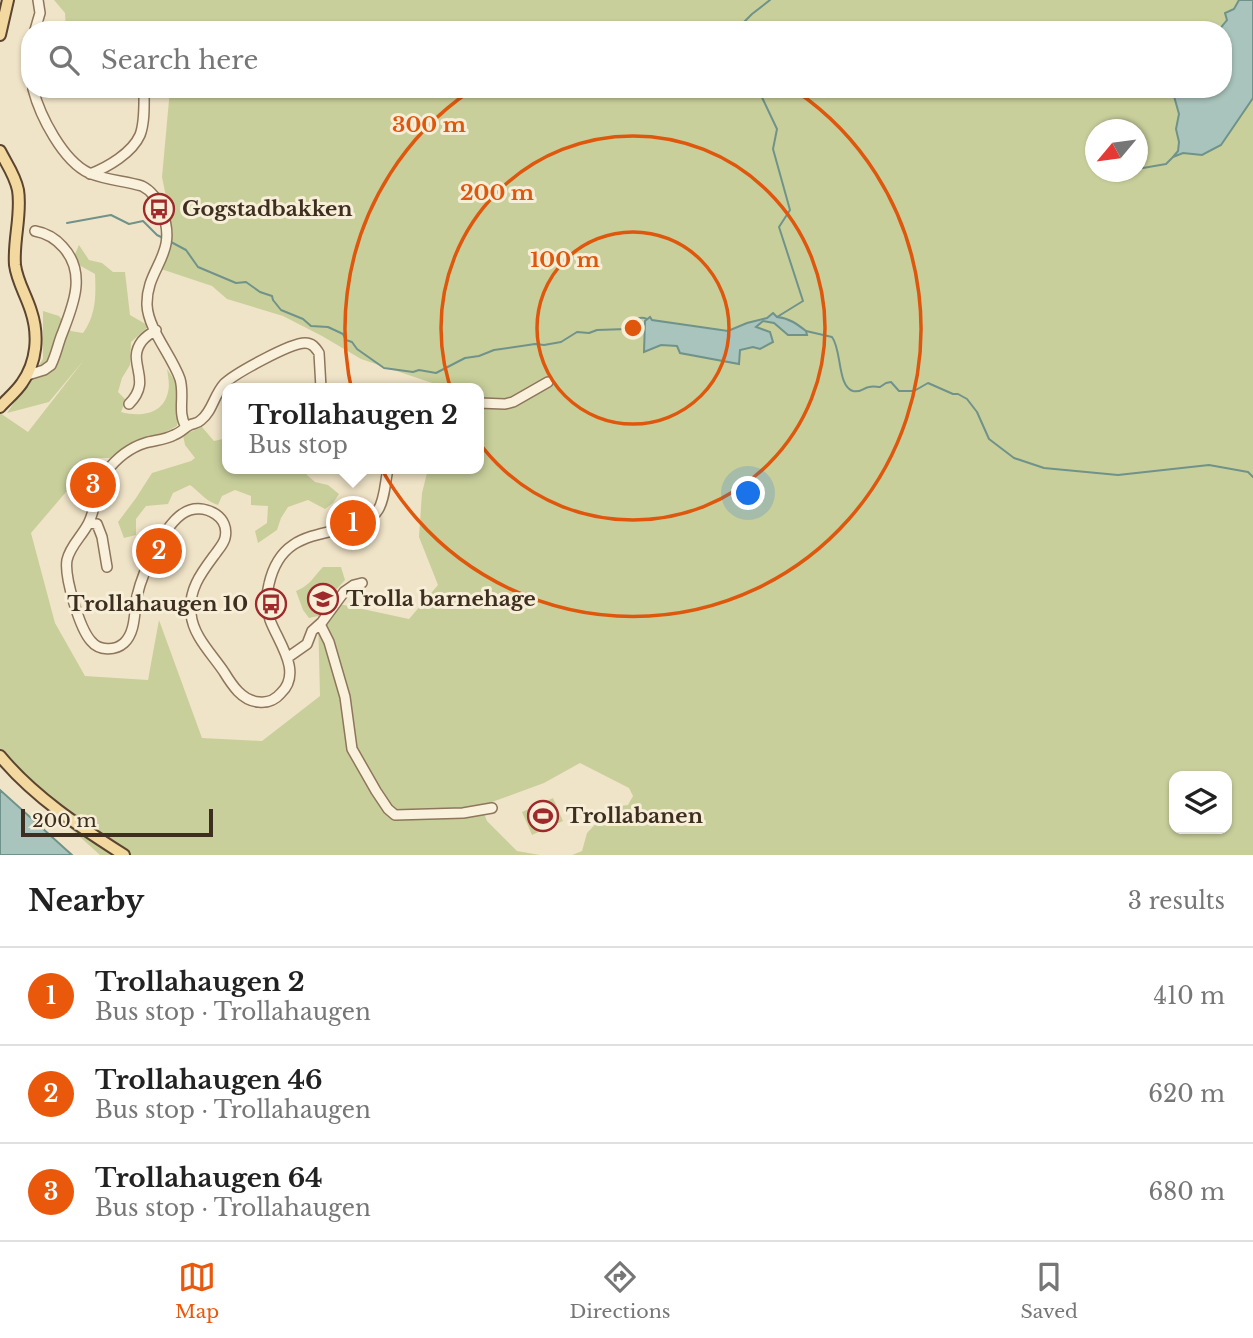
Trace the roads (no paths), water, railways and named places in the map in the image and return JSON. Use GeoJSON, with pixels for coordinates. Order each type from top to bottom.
{"type":"FeatureCollection","features":[{"type":"Feature","properties":{"kind":"main road"},"geometry":{"type":"LineString","coordinates":[[0,35],[8,0]]}},
{"type":"Feature","properties":{"kind":"main road"},"geometry":{"type":"LineString","coordinates":[[0,150],[18,191],[15,264],[31,311],[35,333],[34,356],[28,373],[0,407]]}},
{"type":"Feature","properties":{"kind":"main road"},"geometry":{"type":"LineString","coordinates":[[0,756],[26,784],[50,804],[124,855]]}},
{"type":"Feature","properties":{"kind":"street"},"geometry":{"type":"LineString","coordinates":[[38,0],[40,13],[38,21]]}},
{"type":"Feature","properties":{"kind":"street"},"geometry":{"type":"LineString","coordinates":[[36,98],[58,143],[74,163],[90,174],[138,184],[149,189],[162,209],[167,229],[166,248],[151,282],[148,310],[180,381],[181,413],[186,427]]}},
{"type":"Feature","properties":{"kind":"street"},"geometry":{"type":"LineString","coordinates":[[90,174],[111,163],[137,141],[143,125],[144,98]]}},
{"type":"Feature","properties":{"kind":"street"},"geometry":{"type":"LineString","coordinates":[[28,373],[44,370],[51,365],[76,289],[75,265],[69,254],[58,242],[35,231]]}},
{"type":"Feature","properties":{"kind":"street"},"geometry":{"type":"LineString","coordinates":[[129,404],[140,388],[136,358],[138,348],[142,341],[156,330]]}},
{"type":"Feature","properties":{"kind":"street"},"geometry":{"type":"LineString","coordinates":[[226,383],[261,361],[300,344],[310,344],[317,349],[321,383]]}},
{"type":"Feature","properties":{"kind":"street"},"geometry":{"type":"LineString","coordinates":[[484,403],[513,402],[548,382]]}},
{"type":"Feature","properties":{"kind":"street"},"geometry":{"type":"LineString","coordinates":[[222,388],[202,420],[173,436],[137,446],[111,465],[100,482],[89,523],[71,550],[66,571],[86,633],[95,645],[113,648],[128,639],[140,586],[171,523],[190,510],[210,510],[223,522],[226,533],[222,545],[198,578],[192,594],[191,614],[194,627],[238,691],[247,699],[257,702],[272,700],[284,691],[290,677],[287,658],[270,620],[267,602],[270,578],[279,557],[293,543],[306,537],[352,526],[370,518],[378,510],[387,474]]}},
{"type":"Feature","properties":{"kind":"street"},"geometry":{"type":"LineString","coordinates":[[89,523],[97,524],[101,532],[107,567]]}},
{"type":"Feature","properties":{"kind":"street"},"geometry":{"type":"LineString","coordinates":[[287,658],[309,642],[312,631],[344,592],[362,583]]}},
{"type":"Feature","properties":{"kind":"street"},"geometry":{"type":"LineString","coordinates":[[320,624],[329,642],[345,697],[352,749],[388,809],[396,814],[463,813],[492,808]]}},
{"type":"Feature","properties":{"kind":"water"},"geometry":{"type":"Polygon","coordinates":[[[1239,0],[1253,0],[1253,98],[1221,145],[1202,155],[1183,153],[1173,157],[1178,151],[1179,142],[1176,129],[1179,114],[1175,98],[1232,98],[1232,21],[1226,21],[1225,13],[1234,9],[1239,0]]]}},
{"type":"Feature","properties":{"kind":"water"},"geometry":{"type":"Polygon","coordinates":[[[773,313],[796,324],[806,331],[807,335],[788,335],[774,323],[763,321],[756,327],[770,332],[773,342],[760,349],[753,347],[740,350],[739,364],[680,353],[677,346],[661,345],[644,352],[645,321],[650,317],[652,320],[728,331],[767,318],[773,313]]]}},
{"type":"Feature","properties":{"kind":"water"},"geometry":{"type":"Polygon","coordinates":[[[0,790],[72,855],[0,855],[0,790]]]}},
{"type":"Feature","properties":{"kind":"waterway"},"geometry":{"type":"LineString","coordinates":[[745,21],[770,0]]}},
{"type":"Feature","properties":{"kind":"waterway"},"geometry":{"type":"LineString","coordinates":[[762,98],[777,129],[773,149],[790,210],[779,227],[803,301],[777,317]]}},
{"type":"Feature","properties":{"kind":"waterway"},"geometry":{"type":"LineString","coordinates":[[1148,167],[1166,164],[1173,157]]}},
{"type":"Feature","properties":{"kind":"waterway"},"geometry":{"type":"LineString","coordinates":[[67,223],[111,215],[129,224],[143,221],[163,238]]}},
{"type":"Feature","properties":{"kind":"waterway"},"geometry":{"type":"LineString","coordinates":[[171,242],[186,250],[198,267],[236,283],[246,282],[260,292],[272,296],[281,310],[303,319],[311,326],[328,327],[343,334],[346,340],[384,368],[436,373],[465,358],[494,350],[561,342],[577,332],[627,329],[638,319],[647,319]]}},
{"type":"Feature","properties":{"kind":"waterway"},"geometry":{"type":"LineString","coordinates":[[806,331],[832,337],[844,382],[853,391],[880,387],[891,382],[899,391],[914,391],[928,383],[958,394],[967,399],[977,412],[989,439],[1014,458],[1044,468],[1118,475],[1209,465],[1248,472],[1253,477]]}},
{"type":"Feature","properties":{"kind":"place","name":"Gogstadbakken"},"geometry":{"type":"Point","coordinates":[159,209]}},
{"type":"Feature","properties":{"kind":"place","name":"Trollahaugen 64"},"geometry":{"type":"Point","coordinates":[93,485]}},
{"type":"Feature","properties":{"kind":"place","name":"Trollahaugen 2"},"geometry":{"type":"Point","coordinates":[353,523]}},
{"type":"Feature","properties":{"kind":"place","name":"Trollahaugen 46"},"geometry":{"type":"Point","coordinates":[159,551]}},
{"type":"Feature","properties":{"kind":"place","name":"Trolla barnehage"},"geometry":{"type":"Point","coordinates":[323,599]}},
{"type":"Feature","properties":{"kind":"place","name":"Trollahaugen 10"},"geometry":{"type":"Point","coordinates":[271,604]}},
{"type":"Feature","properties":{"kind":"place","name":"Trollabanen"},"geometry":{"type":"Point","coordinates":[543,816]}}]}
